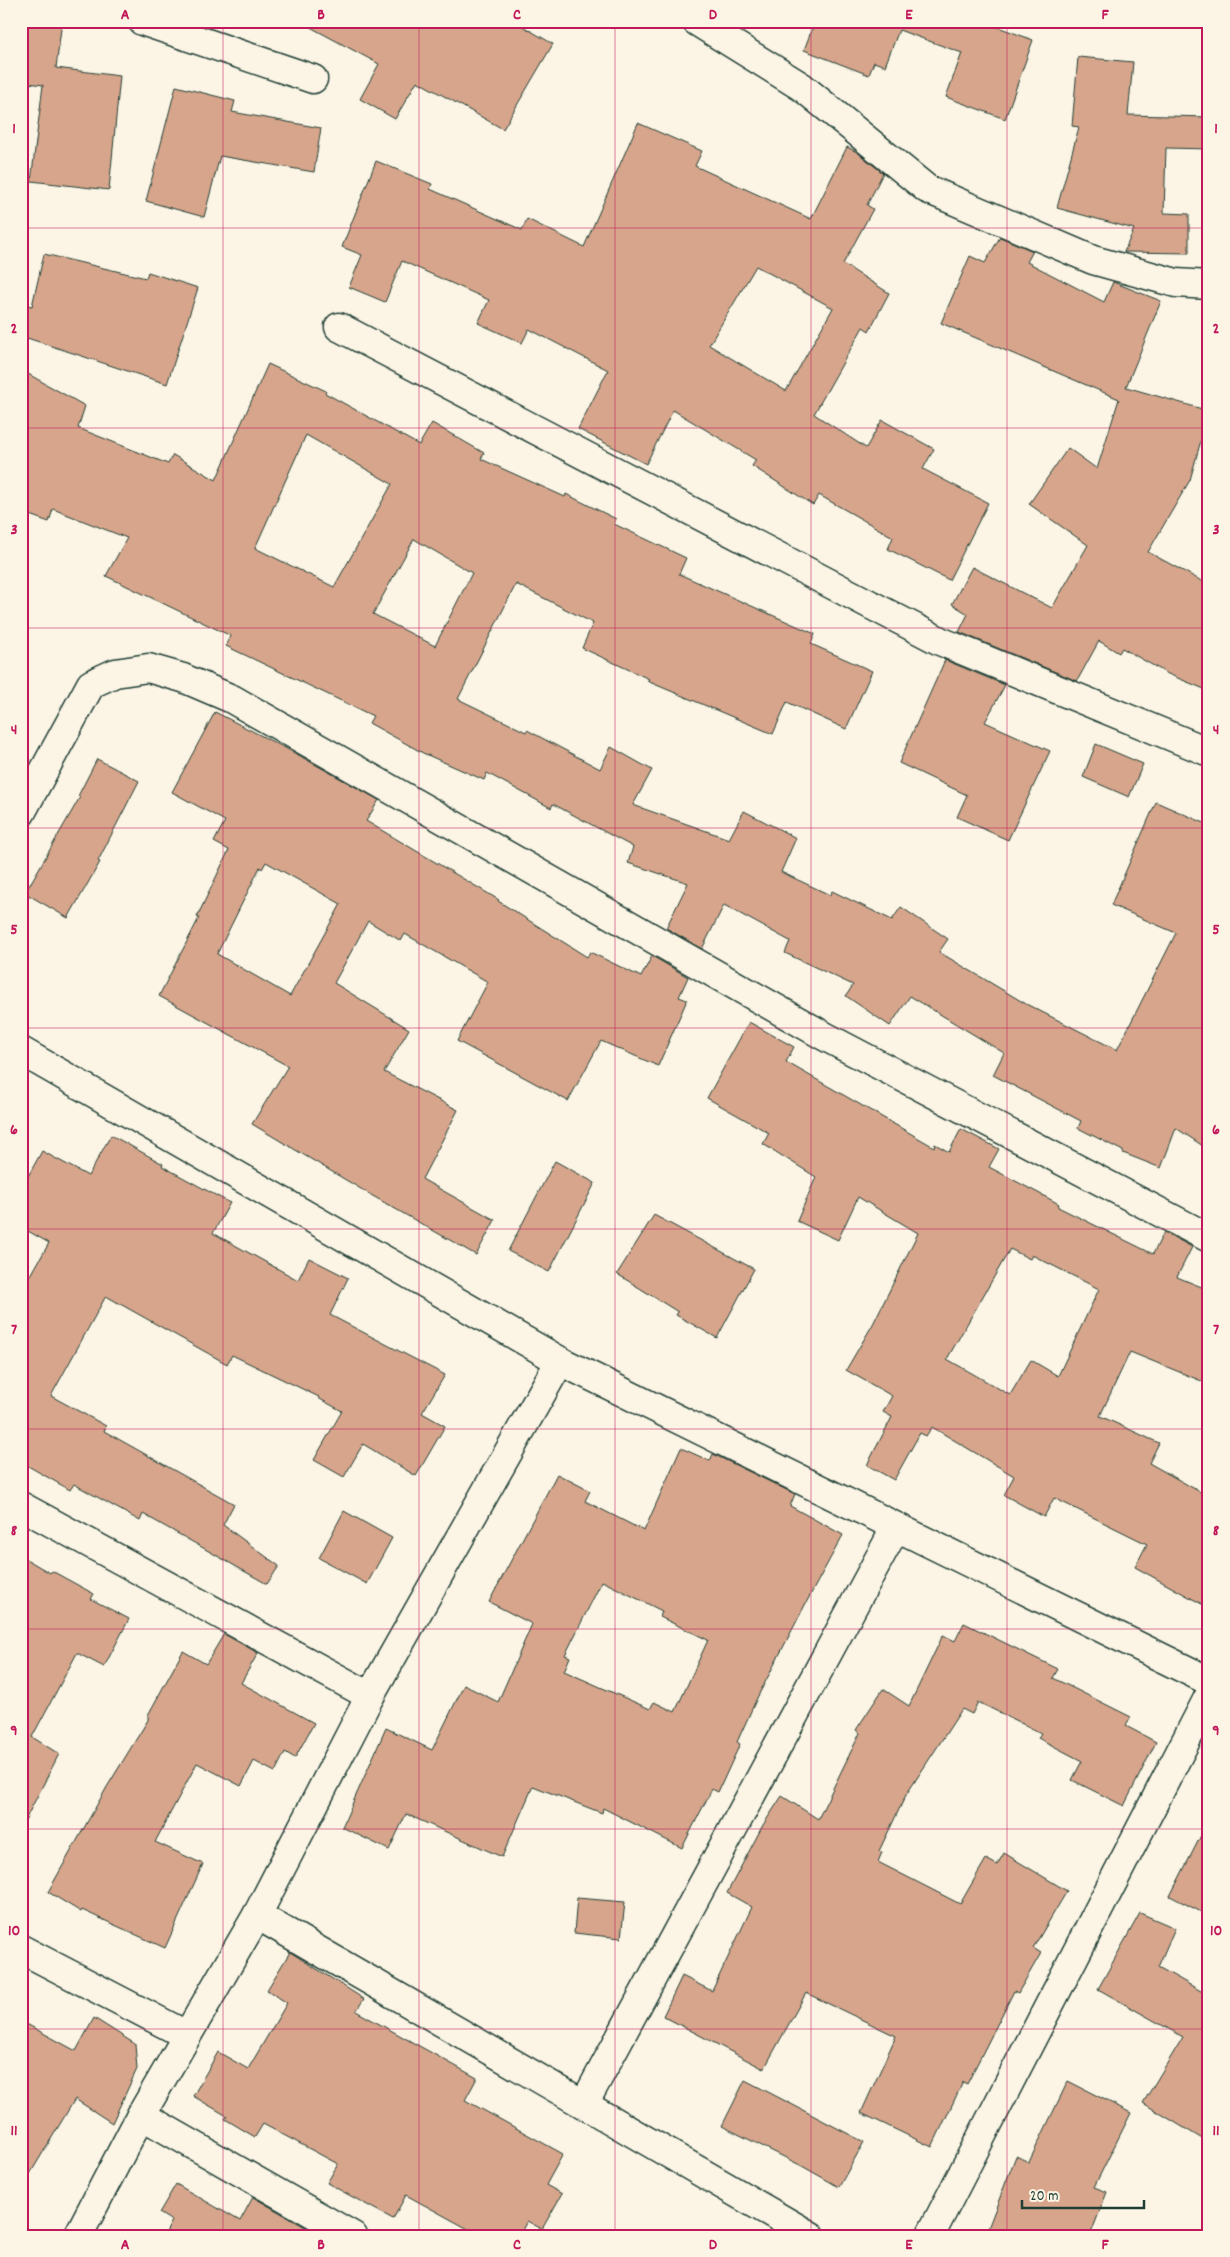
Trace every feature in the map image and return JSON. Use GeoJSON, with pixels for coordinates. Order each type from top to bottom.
{"type":"FeatureCollection","features":[{"type":"Feature","properties":{"kind":"street"},"geometry":{"type":"LineString","coordinates":[[142,21],[313,79]]}},
{"type":"Feature","properties":{"kind":"street"},"geometry":{"type":"LineString","coordinates":[[696,21],[802,87],[927,189],[1093,260],[1176,283],[1209,285]]}},
{"type":"Feature","properties":{"kind":"street"},"geometry":{"type":"LineString","coordinates":[[339,327],[940,641],[1209,752]]}},
{"type":"Feature","properties":{"kind":"street"},"geometry":{"type":"LineString","coordinates":[[21,813],[91,684],[115,673],[148,668],[182,678],[232,699],[826,1037],[1209,1238]]}},
{"type":"Feature","properties":{"kind":"street"},"geometry":{"type":"LineString","coordinates":[[21,1051],[560,1361],[1209,1680]]}},
{"type":"Feature","properties":{"kind":"street"},"geometry":{"type":"LineString","coordinates":[[78,2236],[141,2115],[257,1915],[370,1696],[560,1361]]}},
{"type":"Feature","properties":{"kind":"street"},"geometry":{"type":"LineString","coordinates":[[21,1506],[370,1696]]}},
{"type":"Feature","properties":{"kind":"street"},"geometry":{"type":"LineString","coordinates":[[584,2104],[896,1527]]}},
{"type":"Feature","properties":{"kind":"street"},"geometry":{"type":"LineString","coordinates":[[930,2236],[1209,1696]]}},
{"type":"Feature","properties":{"kind":"street"},"geometry":{"type":"LineString","coordinates":[[257,1915],[811,2236]]}},
{"type":"Feature","properties":{"kind":"street"},"geometry":{"type":"LineString","coordinates":[[21,1949],[186,2035]]}},
{"type":"Feature","properties":{"kind":"street"},"geometry":{"type":"LineString","coordinates":[[141,2115],[353,2236]]}},
{"type":"Feature","properties":{"kind":"building"},"geometry":{"type":"Polygon","coordinates":[[[21,21],[62,21],[56,68],[120,76],[109,190],[31,181],[43,85],[21,82],[21,21]]]}},
{"type":"Feature","properties":{"kind":"building"},"geometry":{"type":"Polygon","coordinates":[[[299,21],[514,21],[553,44],[503,129],[417,81],[395,119],[360,99],[379,64],[299,21]]]}},
{"type":"Feature","properties":{"kind":"building"},"geometry":{"type":"Polygon","coordinates":[[[815,21],[982,21],[1033,40],[1005,119],[946,97],[962,53],[899,30],[885,66],[874,62],[869,75],[804,50],[815,21]]]}},
{"type":"Feature","properties":{"kind":"building"},"geometry":{"type":"Polygon","coordinates":[[[1078,57],[1133,62],[1128,115],[1209,117],[1209,149],[1166,148],[1164,213],[1189,214],[1189,253],[1124,252],[1134,229],[1057,208],[1079,127],[1072,126],[1078,57]]]}},
{"type":"Feature","properties":{"kind":"building"},"geometry":{"type":"Polygon","coordinates":[[[176,86],[235,101],[232,112],[321,128],[314,172],[220,156],[204,217],[146,201],[176,86]]]}},
{"type":"Feature","properties":{"kind":"building"},"geometry":{"type":"Polygon","coordinates":[[[638,123],[702,151],[695,166],[811,219],[847,147],[857,152],[883,173],[867,205],[873,209],[843,264],[889,293],[869,331],[863,327],[814,414],[866,448],[882,420],[934,449],[923,469],[988,503],[949,580],[888,549],[893,537],[819,495],[813,505],[752,466],[756,460],[673,410],[646,464],[578,429],[608,370],[529,329],[522,343],[478,323],[489,300],[402,261],[385,302],[349,287],[362,255],[342,247],[376,161],[432,184],[430,189],[522,230],[527,219],[584,247],[638,123]],[[756,266],[709,345],[786,391],[833,308],[756,266]]]}},
{"type":"Feature","properties":{"kind":"building"},"geometry":{"type":"Polygon","coordinates":[[[1000,237],[1033,251],[1027,262],[1104,302],[1113,282],[1161,301],[1126,387],[1209,411],[1190,480],[1148,552],[1209,585],[1209,691],[1168,674],[1122,648],[1119,653],[1099,641],[1077,681],[959,632],[968,614],[952,604],[972,567],[1052,608],[1088,545],[1029,504],[1068,448],[1097,469],[1119,399],[941,323],[970,256],[985,263],[1000,237]]]}},
{"type":"Feature","properties":{"kind":"building"},"geometry":{"type":"Polygon","coordinates":[[[44,254],[146,278],[148,272],[198,288],[167,384],[21,336],[21,304],[32,306],[44,254]]]}},
{"type":"Feature","properties":{"kind":"building"},"geometry":{"type":"Polygon","coordinates":[[[268,364],[326,391],[325,393],[419,445],[432,423],[484,453],[481,459],[565,497],[566,494],[616,519],[614,524],[686,558],[679,574],[815,634],[811,644],[872,671],[846,729],[787,702],[773,734],[647,681],[649,679],[582,648],[593,623],[516,584],[458,699],[526,732],[527,730],[600,769],[611,747],[652,770],[633,805],[729,839],[744,811],[796,838],[781,872],[830,895],[832,891],[892,920],[901,907],[948,939],[939,952],[1026,1004],[1117,1050],[1176,933],[1111,905],[1156,802],[1209,825],[1209,1150],[1176,1128],[1161,1168],[1123,1153],[1123,1151],[1078,1128],[1081,1121],[993,1075],[1004,1053],[910,996],[890,1026],[846,996],[853,985],[785,953],[790,941],[724,905],[702,949],[666,928],[688,883],[628,863],[633,847],[553,804],[551,808],[487,773],[484,780],[423,753],[369,723],[373,716],[226,646],[231,636],[106,576],[127,538],[53,509],[49,522],[21,512],[21,370],[85,406],[78,428],[168,464],[173,455],[216,480],[268,364]],[[306,435],[255,548],[334,587],[392,484],[306,435]],[[414,539],[373,614],[435,646],[472,573],[414,539]]]}},
{"type":"Feature","properties":{"kind":"building"},"geometry":{"type":"Polygon","coordinates":[[[945,660],[1005,685],[985,722],[1050,751],[1008,840],[957,817],[967,795],[899,763],[945,660]]]}},
{"type":"Feature","properties":{"kind":"building"},"geometry":{"type":"Polygon","coordinates":[[[215,712],[291,751],[379,800],[366,821],[499,900],[587,957],[590,952],[641,977],[652,956],[688,977],[679,997],[687,1000],[658,1066],[601,1041],[568,1101],[457,1041],[488,982],[405,934],[401,941],[368,921],[334,983],[409,1029],[384,1072],[458,1110],[422,1179],[495,1220],[476,1255],[252,1124],[288,1066],[159,996],[199,918],[197,917],[229,850],[214,842],[225,821],[172,792],[215,712]],[[266,862],[262,869],[260,867],[217,954],[290,996],[341,904],[266,862]]]}},
{"type":"Feature","properties":{"kind":"building"},"geometry":{"type":"Polygon","coordinates":[[[1096,744],[1143,764],[1129,797],[1083,777],[1096,744]]]}},
{"type":"Feature","properties":{"kind":"building"},"geometry":{"type":"Polygon","coordinates":[[[97,759],[139,781],[98,861],[100,862],[68,918],[25,893],[80,797],[78,796],[97,759]]]}},
{"type":"Feature","properties":{"kind":"building"},"geometry":{"type":"Polygon","coordinates":[[[749,1022],[794,1047],[786,1062],[934,1147],[935,1144],[949,1152],[961,1129],[999,1149],[989,1167],[1059,1204],[1058,1207],[1153,1254],[1164,1232],[1192,1247],[1177,1277],[1209,1290],[1209,1384],[1130,1352],[1100,1416],[1159,1443],[1149,1463],[1209,1497],[1209,1608],[1135,1567],[1147,1544],[1054,1498],[1044,1517],[1004,1495],[1014,1476],[932,1427],[926,1436],[920,1433],[894,1480],[867,1465],[892,1417],[883,1412],[892,1396],[846,1370],[873,1324],[918,1233],[858,1197],[838,1240],[797,1221],[816,1177],[763,1144],[769,1133],[707,1098],[749,1022]],[[1010,1249],[947,1359],[1010,1395],[1031,1360],[1058,1376],[1099,1289],[1032,1255],[1030,1259],[1010,1249]]]}},
{"type":"Feature","properties":{"kind":"building"},"geometry":{"type":"Polygon","coordinates":[[[111,1135],[163,1164],[162,1166],[230,1203],[213,1233],[298,1280],[309,1258],[348,1278],[330,1315],[445,1375],[422,1413],[445,1426],[416,1476],[363,1444],[344,1477],[314,1460],[342,1411],[319,1397],[232,1355],[227,1364],[106,1296],[51,1396],[106,1426],[104,1431],[234,1504],[223,1525],[279,1566],[267,1584],[143,1514],[140,1521],[74,1484],[70,1490],[21,1462],[21,1293],[49,1243],[21,1227],[21,1189],[42,1151],[88,1176],[111,1135]]]}},
{"type":"Feature","properties":{"kind":"building"},"geometry":{"type":"Polygon","coordinates":[[[555,1161],[595,1183],[549,1272],[508,1251],[555,1161]]]}},
{"type":"Feature","properties":{"kind":"building"},"geometry":{"type":"Polygon","coordinates":[[[654,1215],[754,1269],[717,1338],[676,1315],[678,1312],[617,1274],[654,1215]]]}},
{"type":"Feature","properties":{"kind":"building"},"geometry":{"type":"Polygon","coordinates":[[[681,1448],[710,1461],[713,1454],[795,1494],[790,1506],[843,1535],[757,1698],[737,1742],[740,1744],[718,1792],[712,1789],[682,1848],[603,1808],[602,1813],[533,1786],[502,1857],[406,1814],[389,1850],[342,1827],[386,1728],[432,1750],[464,1685],[498,1702],[532,1624],[489,1602],[557,1474],[590,1491],[585,1501],[644,1531],[681,1448]],[[602,1581],[565,1655],[570,1657],[564,1671],[650,1709],[654,1702],[675,1712],[708,1640],[660,1617],[662,1611],[602,1581]]]}},
{"type":"Feature","properties":{"kind":"building"},"geometry":{"type":"Polygon","coordinates":[[[344,1511],[392,1538],[367,1584],[319,1558],[344,1511]]]}},
{"type":"Feature","properties":{"kind":"building"},"geometry":{"type":"Polygon","coordinates":[[[21,1556],[50,1573],[52,1571],[94,1594],[91,1599],[129,1619],[104,1667],[77,1653],[32,1737],[59,1754],[21,1828],[21,1556]]]}},
{"type":"Feature","properties":{"kind":"building"},"geometry":{"type":"Polygon","coordinates":[[[964,1623],[1058,1669],[1053,1678],[1131,1717],[1126,1726],[1156,1742],[1124,1806],[1072,1780],[1082,1761],[1038,1738],[1041,1733],[978,1702],[972,1714],[962,1709],[906,1795],[879,1851],[882,1852],[878,1862],[960,1904],[986,1859],[997,1865],[1004,1853],[1067,1891],[1033,1948],[1041,1953],[1018,1993],[1014,1991],[967,2084],[963,2082],[932,2147],[861,2113],[896,2036],[806,1993],[764,2069],[663,2016],[682,1976],[712,1991],[752,1907],[727,1893],[763,1825],[782,1796],[818,1819],[860,1733],[856,1730],[883,1689],[909,1706],[943,1635],[955,1641],[964,1623]]]}},
{"type":"Feature","properties":{"kind":"building"},"geometry":{"type":"Polygon","coordinates":[[[224,1634],[258,1653],[241,1683],[314,1723],[295,1758],[285,1752],[275,1772],[254,1761],[241,1786],[197,1763],[155,1842],[203,1864],[165,1948],[82,1910],[81,1912],[48,1892],[107,1787],[148,1720],[148,1715],[183,1651],[206,1664],[224,1634]]]}},
{"type":"Feature","properties":{"kind":"building"},"geometry":{"type":"Polygon","coordinates":[[[1209,1820],[1209,1916],[1170,1896],[1209,1820]]]}},
{"type":"Feature","properties":{"kind":"building"},"geometry":{"type":"Polygon","coordinates":[[[577,1898],[625,1902],[621,1938],[574,1933],[577,1898]]]}},
{"type":"Feature","properties":{"kind":"building"},"geometry":{"type":"Polygon","coordinates":[[[1140,1913],[1175,1928],[1158,1967],[1209,1994],[1209,2143],[1143,2103],[1183,2037],[1098,1989],[1140,1913]]]}},
{"type":"Feature","properties":{"kind":"building"},"geometry":{"type":"Polygon","coordinates":[[[290,1952],[364,1999],[356,2011],[477,2078],[465,2100],[563,2154],[546,2185],[562,2194],[542,2229],[527,2221],[519,2236],[481,2236],[406,2195],[393,2219],[327,2183],[338,2164],[263,2124],[255,2137],[225,2119],[227,2116],[193,2096],[218,2052],[248,2069],[287,2003],[267,1990],[290,1952]]]}},
{"type":"Feature","properties":{"kind":"building"},"geometry":{"type":"Polygon","coordinates":[[[94,2018],[135,2044],[137,2069],[112,2123],[75,2099],[21,2189],[21,2021],[76,2051],[94,2018]]]}},
{"type":"Feature","properties":{"kind":"building"},"geometry":{"type":"Polygon","coordinates":[[[745,2080],[864,2142],[839,2187],[802,2166],[722,2126],[745,2080]]]}},
{"type":"Feature","properties":{"kind":"building"},"geometry":{"type":"Polygon","coordinates":[[[1068,2081],[1131,2113],[1094,2187],[1107,2192],[1090,2236],[985,2236],[1016,2156],[1029,2162],[1068,2081]]]}},
{"type":"Feature","properties":{"kind":"building"},"geometry":{"type":"Polygon","coordinates":[[[176,2184],[240,2221],[253,2197],[321,2236],[164,2236],[172,2221],[159,2213],[176,2184]]]}}]}
